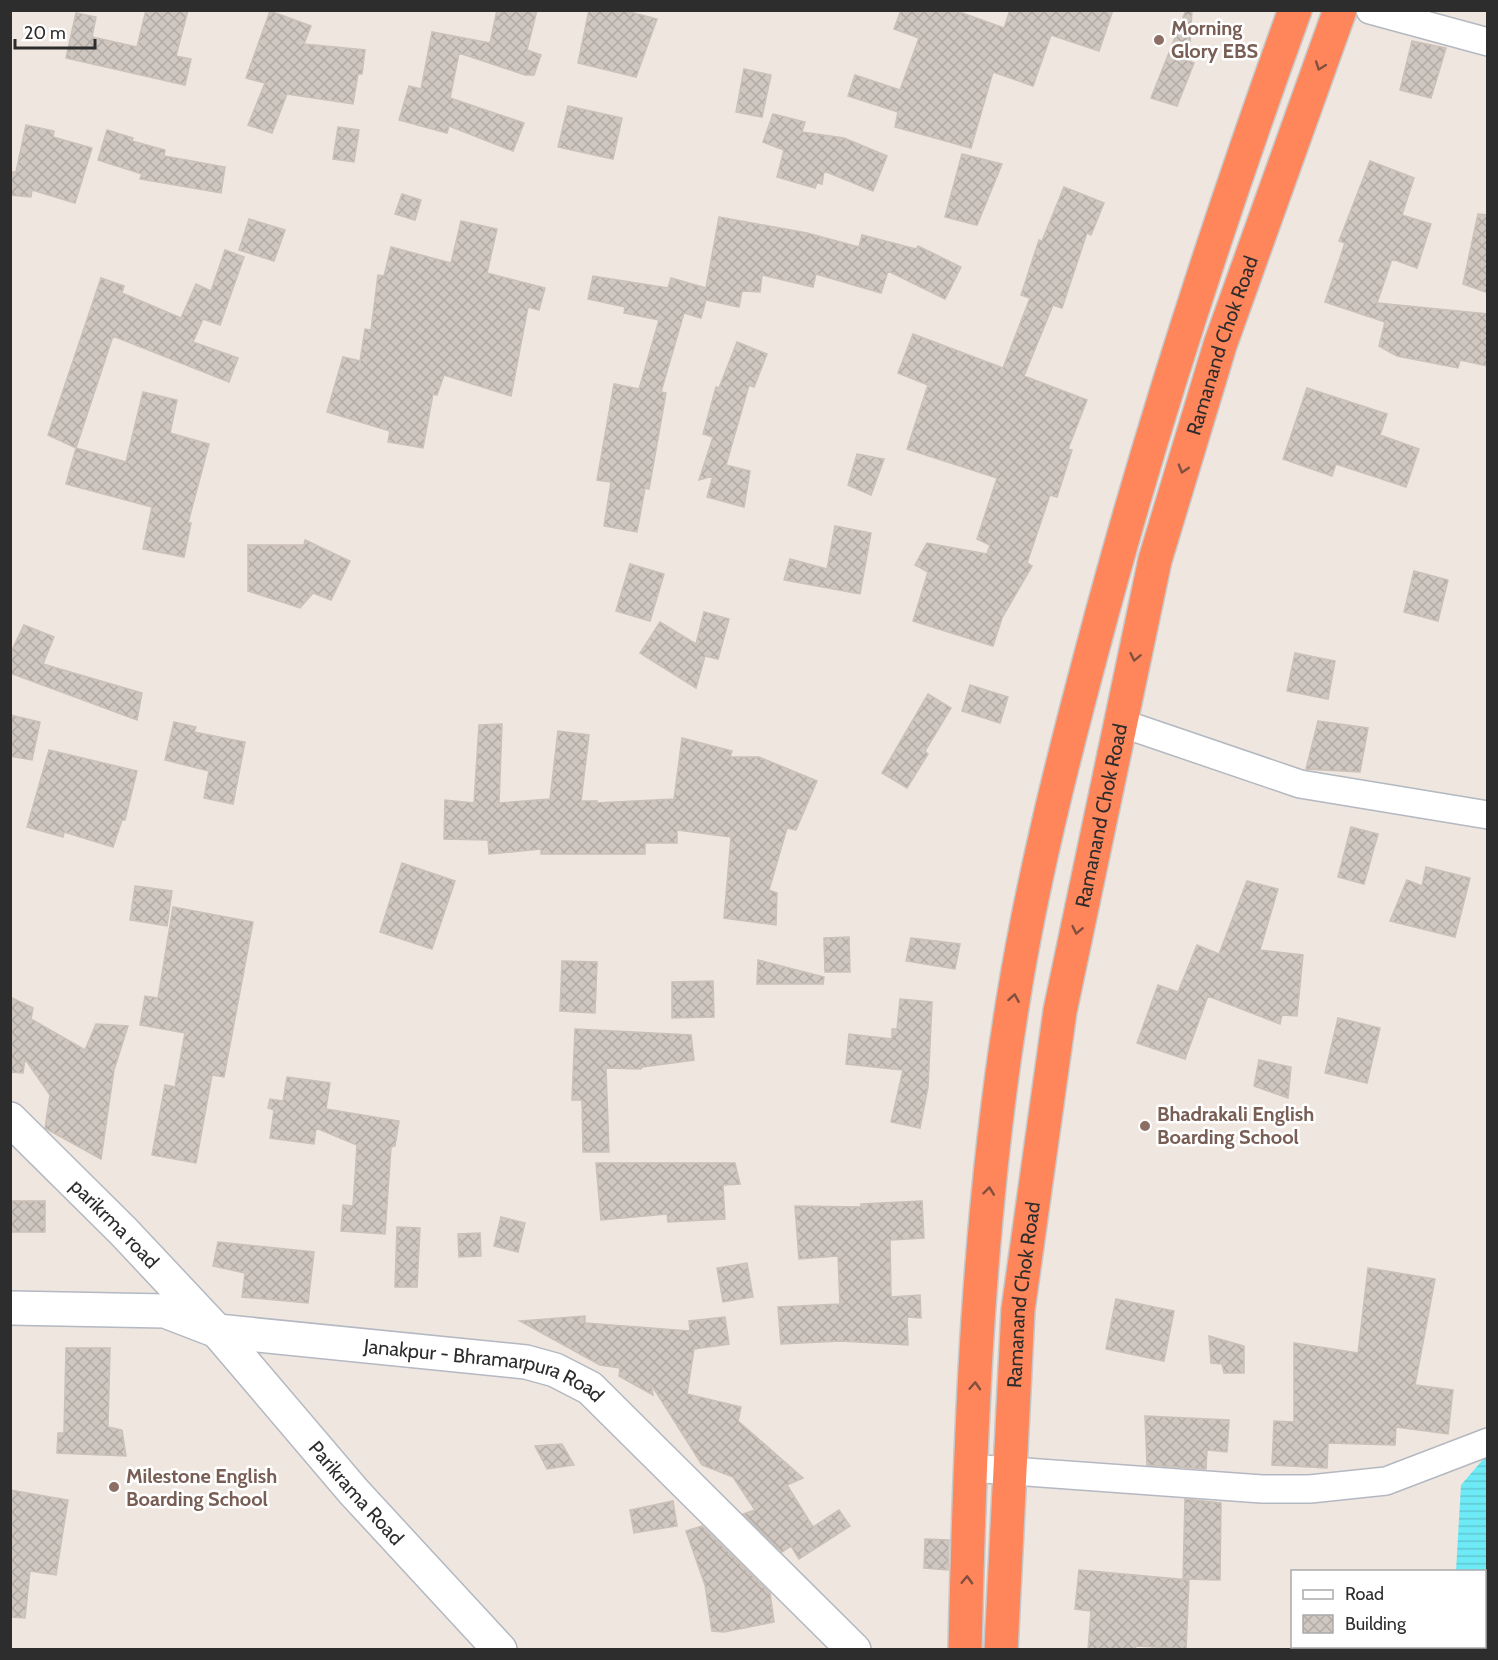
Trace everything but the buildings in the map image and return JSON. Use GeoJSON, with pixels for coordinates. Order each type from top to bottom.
{"type":"FeatureCollection","features":[{"type":"Feature","properties":{"kind":"highway","name":"Ramanand Chok Road"},"geometry":{"type":"LineString","coordinates":[[965,1650],[970,1468],[981,1256],[1013,1002],[1038,872],[1078,703],[1135,488],[1237,170],[1295,10]]}},
{"type":"Feature","properties":{"kind":"highway","name":"Ramanand Chok Road"},"geometry":{"type":"LineString","coordinates":[[1001,1650],[1018,1310],[1060,1011],[1155,560],[1220,345],[1340,10]]}},
{"type":"Feature","properties":{"kind":"street"},"geometry":{"type":"LineString","coordinates":[[1370,10],[1488,42]]}},
{"type":"Feature","properties":{"kind":"street"},"geometry":{"type":"LineString","coordinates":[[1121,723],[1300,784],[1488,814]]}},
{"type":"Feature","properties":{"kind":"street","name":"parikrma road"},"geometry":{"type":"LineString","coordinates":[[10,1119],[124,1233],[217,1331]]}},
{"type":"Feature","properties":{"kind":"street","name":"Janakpur - Bhramarpura Road"},"geometry":{"type":"LineString","coordinates":[[10,1308],[165,1311],[217,1331],[526,1362],[555,1370],[590,1388],[854,1650]]}},
{"type":"Feature","properties":{"kind":"street","name":"Parikrama Road"},"geometry":{"type":"LineString","coordinates":[[217,1331],[354,1492],[491,1647]]}},
{"type":"Feature","properties":{"kind":"street"},"geometry":{"type":"LineString","coordinates":[[970,1468],[1262,1489],[1310,1489],[1386,1481],[1488,1442]]}},
{"type":"Feature","properties":{"kind":"water"},"geometry":{"type":"Polygon","coordinates":[[[1486,1456],[1487,1649],[1435,1650],[1436,1648],[1486,1648],[1486,1570],[1456,1570],[1461,1485],[1486,1456]]]}},
{"type":"Feature","properties":{"kind":"place","name":"Morning Glory EBS"},"geometry":{"type":"Point","coordinates":[1159,40]}},
{"type":"Feature","properties":{"kind":"place","name":"Bhadrakali English Boarding School"},"geometry":{"type":"Point","coordinates":[1145,1126]}},
{"type":"Feature","properties":{"kind":"place","name":"Milestone English Boarding School"},"geometry":{"type":"Point","coordinates":[114,1487]}}]}
